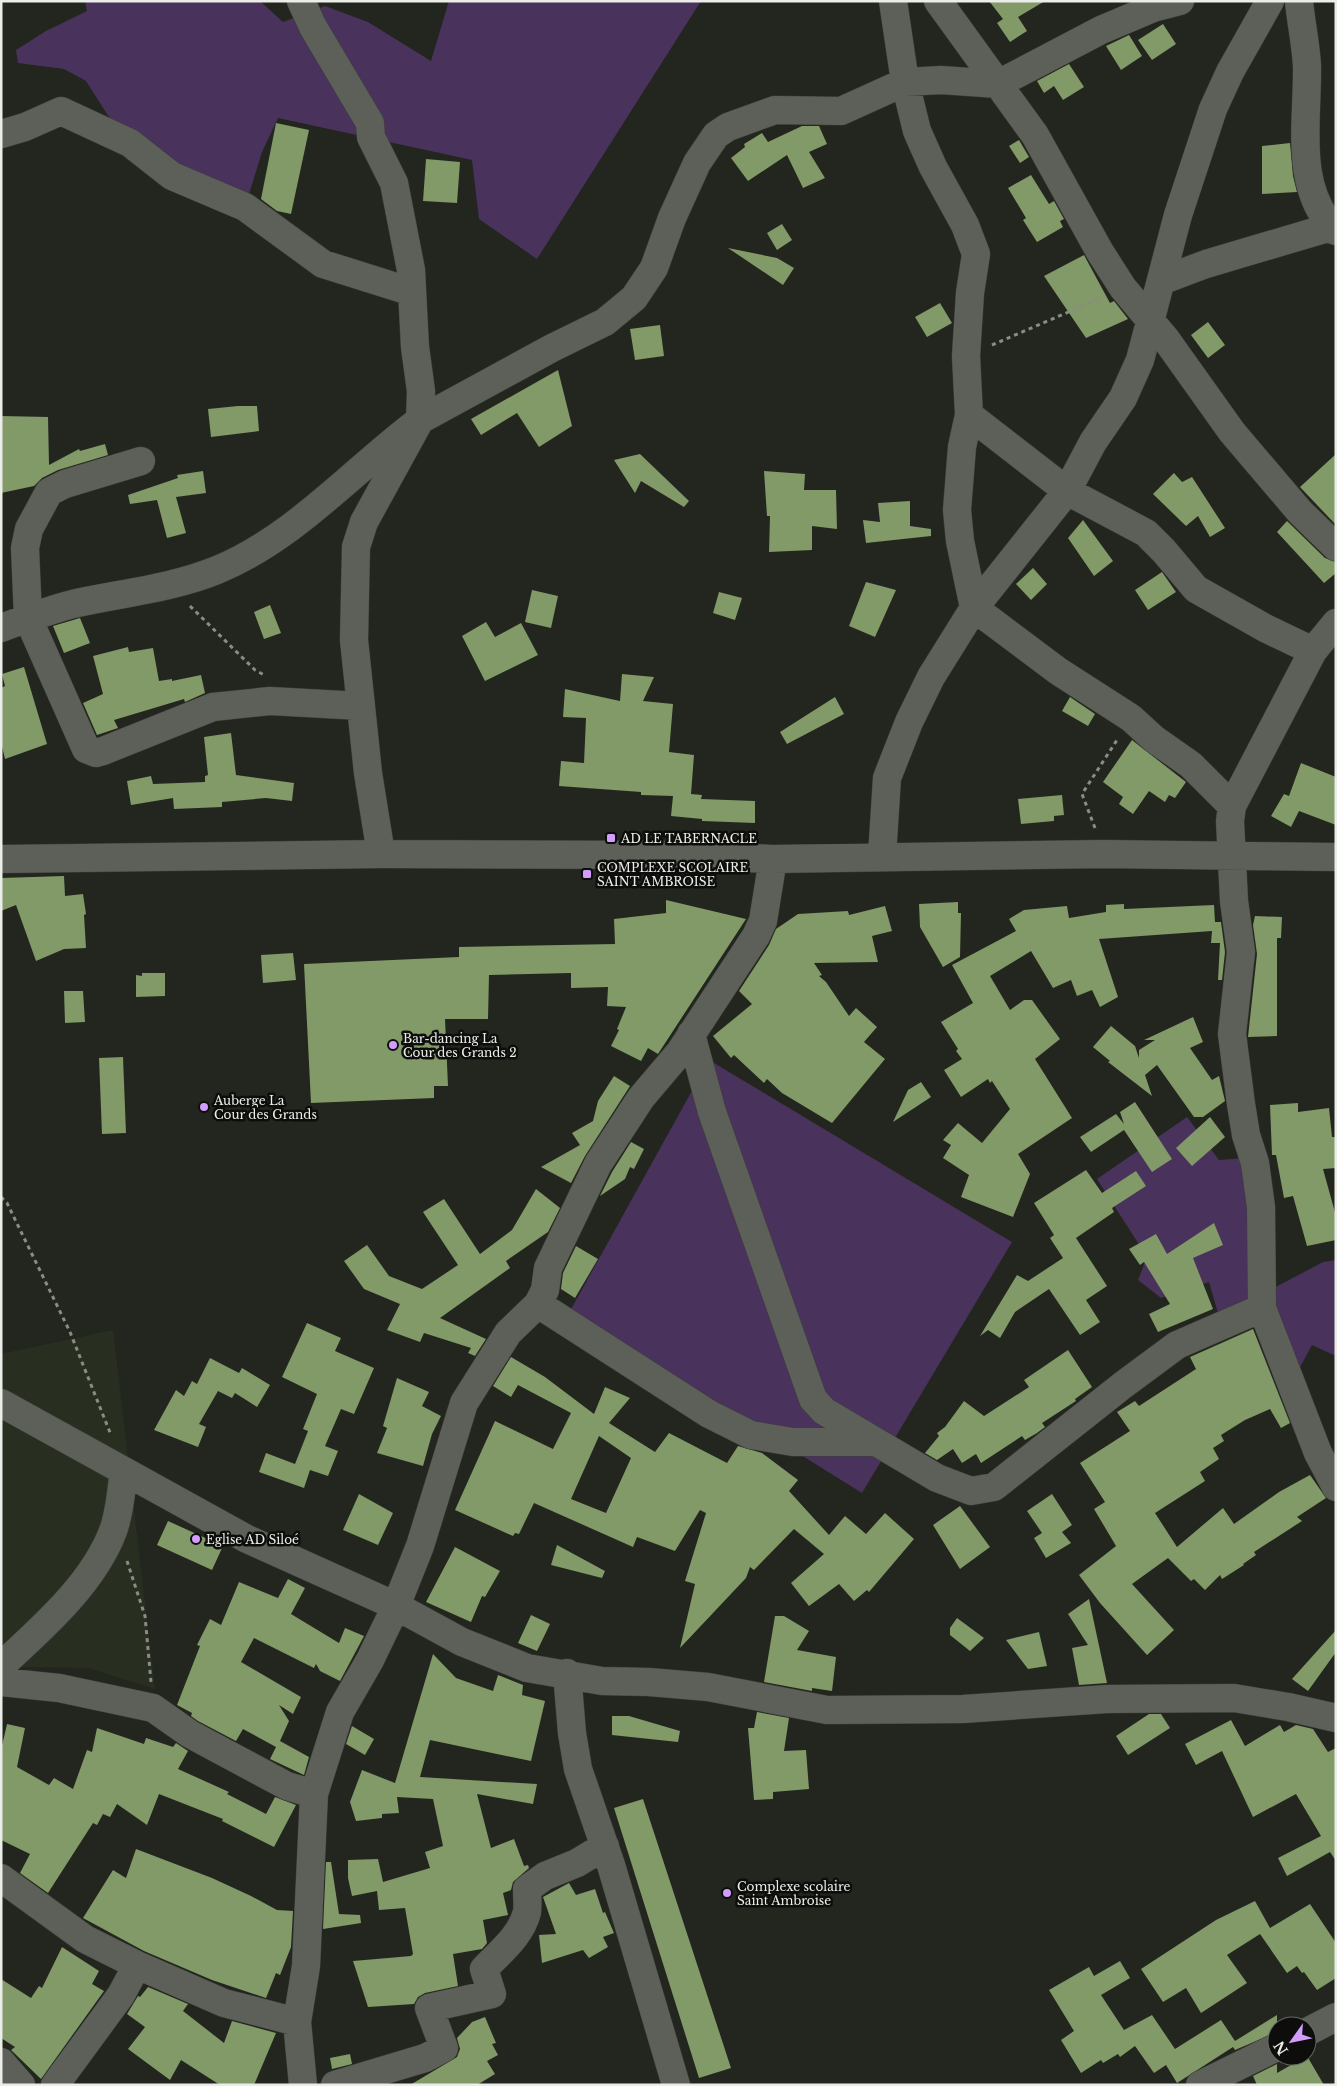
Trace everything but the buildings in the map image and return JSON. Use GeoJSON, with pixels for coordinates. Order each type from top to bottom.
{"type":"FeatureCollection","features":[{"type":"Feature","properties":{"kind":"street"},"geometry":{"type":"LineString","coordinates":[[301,1],[313,27],[370,123],[371,137],[394,183],[411,270],[415,347],[421,391],[420,420],[364,522],[356,547],[354,640],[368,773],[381,854]]}},
{"type":"Feature","properties":{"kind":"street"},"geometry":{"type":"LineString","coordinates":[[893,1],[905,82],[918,131],[933,167],[965,225],[976,254],[970,293],[966,356],[969,415],[962,446],[957,510],[960,541],[974,608],[1058,671],[1131,718],[1154,739],[1191,766],[1232,806]]}},
{"type":"Feature","properties":{"kind":"street"},"geometry":{"type":"LineString","coordinates":[[938,1],[1035,135],[1100,252],[1123,288],[1165,338],[1232,432],[1300,512],[1336,548]]}},
{"type":"Feature","properties":{"kind":"street"},"geometry":{"type":"LineString","coordinates":[[1,628],[75,604],[166,585],[216,570],[243,557],[301,520],[390,442],[420,420],[552,348],[605,322],[634,298],[654,268],[672,218],[697,163],[716,135],[728,127],[775,110],[841,111],[905,82],[941,80],[998,84],[1101,30],[1153,8],[1180,1]]}},
{"type":"Feature","properties":{"kind":"street"},"geometry":{"type":"LineString","coordinates":[[1161,282],[1206,264],[1333,229],[1313,198],[1307,168],[1307,65],[1299,1]]}},
{"type":"Feature","properties":{"kind":"street"},"geometry":{"type":"LineString","coordinates":[[882,856],[887,778],[909,722],[931,677],[974,608],[1067,491],[1094,442],[1123,398],[1140,360],[1178,215],[1213,109],[1265,2]]}},
{"type":"Feature","properties":{"kind":"street"},"geometry":{"type":"LineString","coordinates":[[1,134],[25,127],[61,111],[130,143],[172,176],[245,207],[322,264],[412,292]]}},
{"type":"Feature","properties":{"kind":"street"},"geometry":{"type":"LineString","coordinates":[[969,415],[1067,491],[1146,534],[1164,550],[1196,589],[1265,628],[1313,651]]}},
{"type":"Feature","properties":{"kind":"street"},"geometry":{"type":"LineString","coordinates":[[141,461],[65,484],[49,492],[29,529],[25,548],[28,618],[83,745],[90,752],[103,751],[213,706],[270,701],[361,706]]}},
{"type":"Feature","properties":{"kind":"street"},"geometry":{"type":"LineString","coordinates":[[1336,623],[1313,651],[1232,806],[1230,821],[1234,901],[1241,952],[1232,1034],[1246,1135],[1256,1164],[1261,1207],[1262,1308],[1318,1452],[1336,1487]]}},
{"type":"Feature","properties":{"kind":"street"},"geometry":{"type":"LineString","coordinates":[[1,859],[381,854],[677,856],[773,859],[1104,854],[1336,857]]}},
{"type":"Feature","properties":{"kind":"street"},"geometry":{"type":"LineString","coordinates":[[303,2085],[297,2022],[306,1966],[314,1794],[340,1712],[370,1660],[396,1606],[420,1546],[464,1403],[508,1332],[538,1304],[545,1290],[548,1268],[598,1164],[641,1098],[680,1052],[748,949],[763,921],[773,859]]}},
{"type":"Feature","properties":{"kind":"street"},"geometry":{"type":"LineString","coordinates":[[691,1034],[712,1112],[813,1399],[824,1411],[937,1478],[970,1491],[994,1487],[1123,1385],[1177,1345],[1262,1308]]}},
{"type":"Feature","properties":{"kind":"street"},"geometry":{"type":"LineString","coordinates":[[538,1304],[709,1414],[750,1435],[793,1442],[876,1442]]}},
{"type":"Feature","properties":{"kind":"street"},"geometry":{"type":"LineString","coordinates":[[1,1402],[247,1539],[396,1606],[462,1642],[527,1668],[567,1673],[602,1681],[649,1682],[708,1687],[827,1710],[963,1709],[1107,1699],[1234,1698],[1333,1712]]}},
{"type":"Feature","properties":{"kind":"street"},"geometry":{"type":"LineString","coordinates":[[1,1666],[61,1608],[89,1575],[114,1531],[124,1471]]}},
{"type":"Feature","properties":{"kind":"street"},"geometry":{"type":"LineString","coordinates":[[567,1673],[572,1733],[578,1770],[605,1846],[676,2085]]}},
{"type":"Feature","properties":{"kind":"street"},"geometry":{"type":"LineString","coordinates":[[1,1682],[58,1688],[153,1708],[199,1739],[287,1786],[314,1794]]}},
{"type":"Feature","properties":{"kind":"street"},"geometry":{"type":"LineString","coordinates":[[335,2085],[425,2058],[444,2048],[430,2008],[492,1994],[484,1969],[514,1939],[520,1928],[527,1912],[527,1889],[545,1876],[577,1863],[605,1846]]}},
{"type":"Feature","properties":{"kind":"street"},"geometry":{"type":"LineString","coordinates":[[1,1878],[85,1939],[137,1965],[224,2003],[297,2022]]}},
{"type":"Feature","properties":{"kind":"street"},"geometry":{"type":"LineString","coordinates":[[56,2085],[121,1995],[137,1965]]}},
{"type":"Feature","properties":{"kind":"street"},"geometry":{"type":"LineString","coordinates":[[1317,2027],[1336,2017]]}},
{"type":"Feature","properties":{"kind":"street"},"geometry":{"type":"LineString","coordinates":[[1200,2085],[1267,2052]]}},
{"type":"Feature","properties":{"kind":"street"},"geometry":{"type":"LineString","coordinates":[[1,2062],[21,2085]]}},
{"type":"Feature","properties":{"kind":"path"},"geometry":{"type":"LineString","coordinates":[[966,356],[1063,316],[1123,288]]}},
{"type":"Feature","properties":{"kind":"path"},"geometry":{"type":"LineString","coordinates":[[166,585],[256,670],[274,679]]}},
{"type":"Feature","properties":{"kind":"path"},"geometry":{"type":"LineString","coordinates":[[1104,854],[1082,794],[1131,718]]}},
{"type":"Feature","properties":{"kind":"path"},"geometry":{"type":"LineString","coordinates":[[1,1197],[7,1203],[70,1332],[96,1402],[112,1438]]}},
{"type":"Feature","properties":{"kind":"path"},"geometry":{"type":"LineString","coordinates":[[114,1531],[132,1571],[145,1616],[153,1708]]}},
{"type":"Feature","properties":{"kind":"shaded area"},"geometry":{"type":"Polygon","coordinates":[[[85,1],[260,1],[283,22],[325,6],[368,22],[431,61],[449,1],[701,1],[537,259],[479,219],[472,160],[278,118],[262,152],[245,207],[130,143],[107,114],[86,81],[64,69],[18,63],[16,50],[46,31],[87,11],[85,1]]]}},
{"type":"Feature","properties":{"kind":"shaded area"},"geometry":{"type":"Polygon","coordinates":[[[709,1060],[1012,1242],[862,1493],[570,1311],[709,1060]]]}},
{"type":"Feature","properties":{"kind":"shaded area"},"geometry":{"type":"Polygon","coordinates":[[[1187,1117],[1219,1160],[1246,1158],[1257,1305],[1220,1320],[1209,1282],[1161,1298],[1138,1280],[1147,1257],[1097,1179],[1187,1117]]]}},
{"type":"Feature","properties":{"kind":"shaded area"},"geometry":{"type":"Polygon","coordinates":[[[1336,1260],[1336,1356],[1312,1345],[1298,1371],[1270,1290],[1323,1262],[1336,1260]]]}},
{"type":"Feature","properties":{"kind":"shaded area"},"geometry":{"type":"Polygon","coordinates":[[[113,1330],[155,1689],[88,1668],[23,1667],[1,1670],[1,1354],[113,1330]]]}},
{"type":"Feature","properties":{"kind":"place","name":"AD LE TABERNACLE"},"geometry":{"type":"Point","coordinates":[611,838]}},
{"type":"Feature","properties":{"kind":"place","name":"COMPLEXE SCOLAIRE SAINT AMBROISE"},"geometry":{"type":"Point","coordinates":[587,874]}},
{"type":"Feature","properties":{"kind":"place","name":"Bar-dancing La Cour des Grands 2"},"geometry":{"type":"Point","coordinates":[393,1045]}},
{"type":"Feature","properties":{"kind":"place","name":"Auberge La Cour des Grands"},"geometry":{"type":"Point","coordinates":[204,1107]}},
{"type":"Feature","properties":{"kind":"place","name":"Eglise AD Siloé"},"geometry":{"type":"Point","coordinates":[196,1539]}},
{"type":"Feature","properties":{"kind":"place","name":"Complexe scolaire Saint Ambroise"},"geometry":{"type":"Point","coordinates":[727,1893]}}]}
